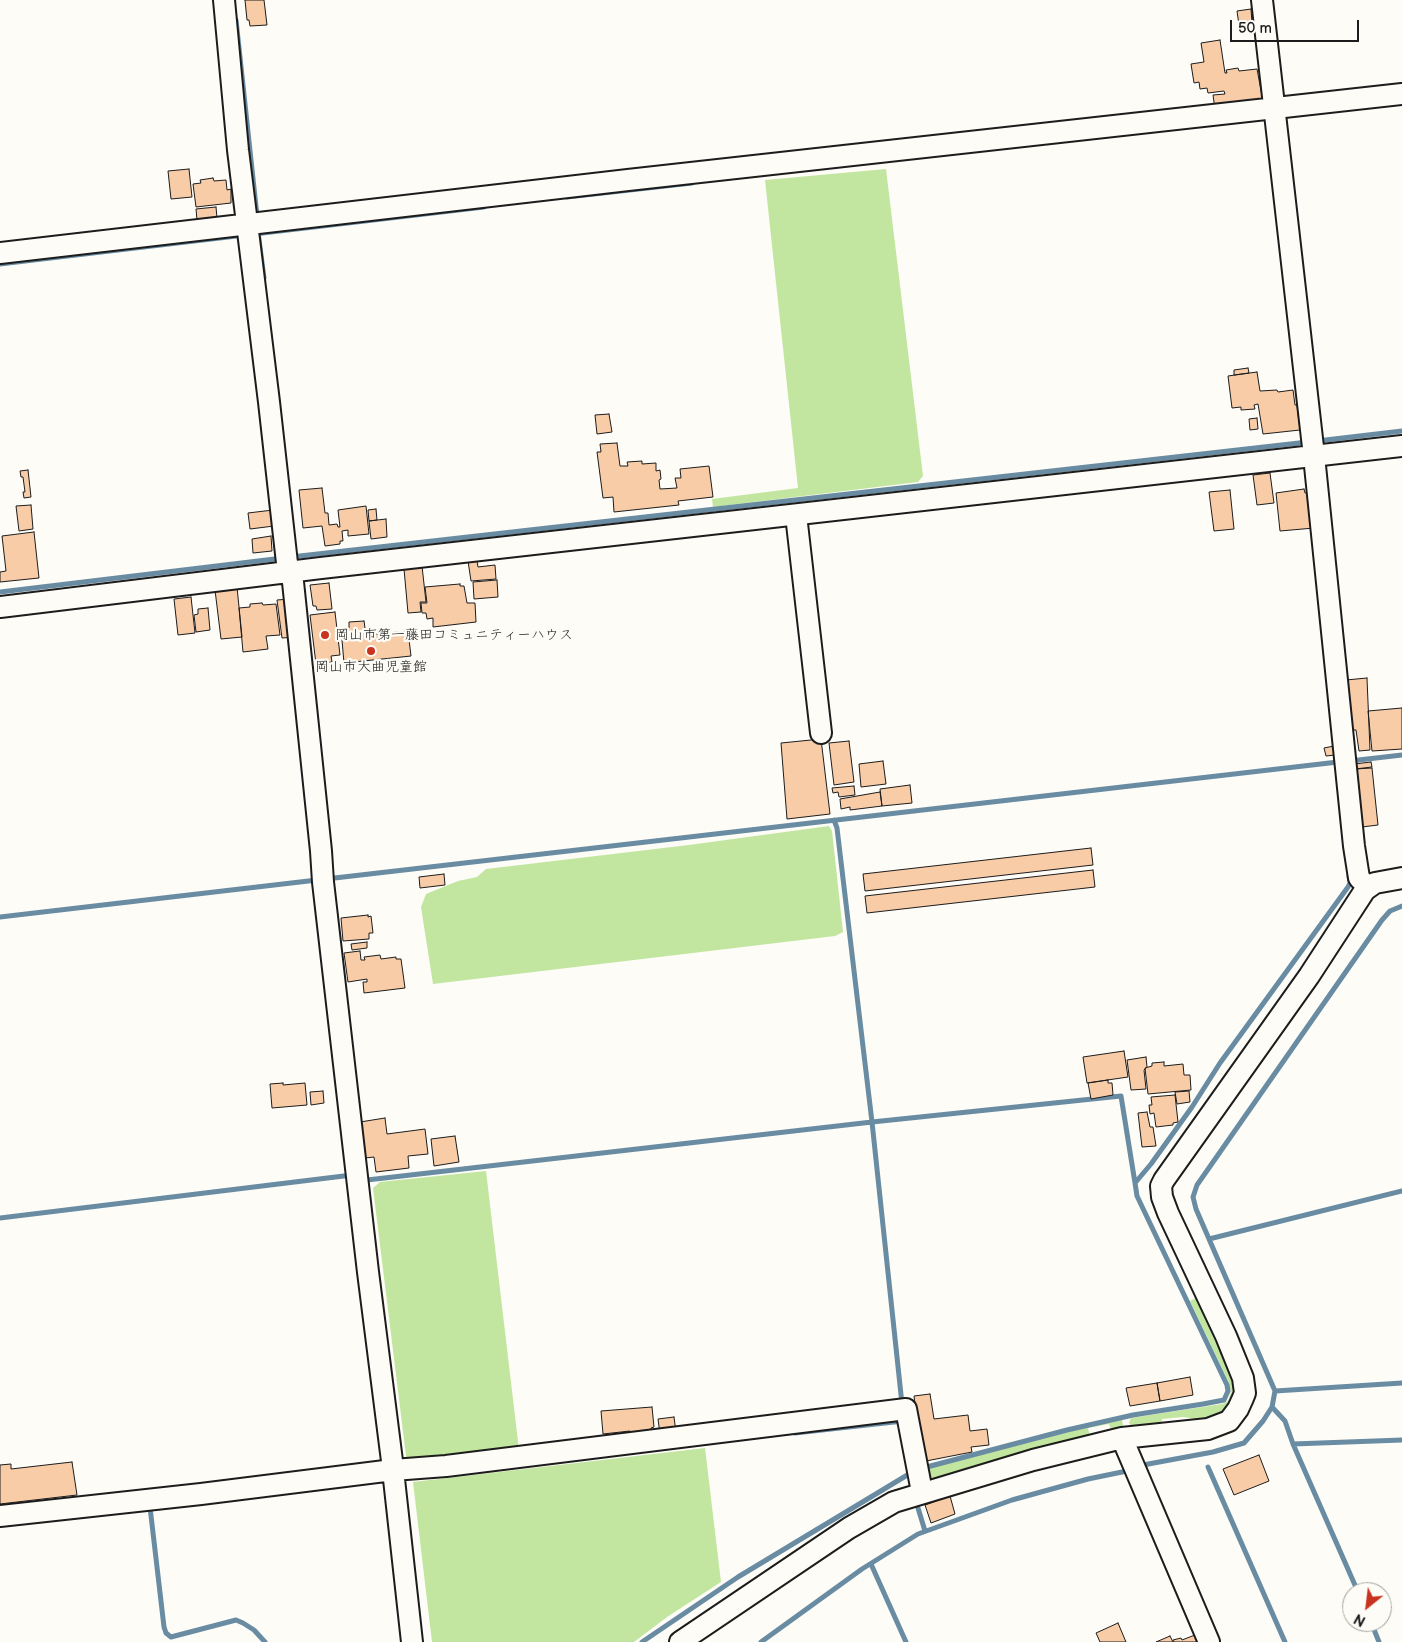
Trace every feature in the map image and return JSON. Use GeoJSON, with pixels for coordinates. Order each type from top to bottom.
{"type":"FeatureCollection","features":[{"type":"Feature","properties":{"kind":"street"},"geometry":{"type":"LineString","coordinates":[[224,0],[238,150],[288,562],[293,582],[321,851],[322,879],[357,1175],[397,1473],[412,1642]]}},
{"type":"Feature","properties":{"kind":"street"},"geometry":{"type":"LineString","coordinates":[[1262,0],[1313,446],[1354,846],[1359,878],[1368,887]]}},
{"type":"Feature","properties":{"kind":"street"},"geometry":{"type":"LineString","coordinates":[[0,253],[249,231],[1275,113],[1402,94]]}},
{"type":"Feature","properties":{"kind":"street"},"geometry":{"type":"LineString","coordinates":[[0,607],[288,562],[796,515],[1313,446],[1402,446]]}},
{"type":"Feature","properties":{"kind":"street"},"geometry":{"type":"LineString","coordinates":[[796,515],[821,733]]}},
{"type":"Feature","properties":{"kind":"street"},"geometry":{"type":"LineString","coordinates":[[680,1642],[849,1528],[894,1502],[1033,1460],[1122,1438],[1215,1427],[1229,1421],[1241,1404],[1244,1393],[1243,1378],[1226,1336],[1168,1213],[1162,1197],[1161,1186],[1309,976],[1368,887],[1375,883],[1402,878]]}},
{"type":"Feature","properties":{"kind":"street"},"geometry":{"type":"LineString","coordinates":[[0,1516],[397,1473],[906,1409],[922,1492]]}},
{"type":"Feature","properties":{"kind":"street"},"geometry":{"type":"LineString","coordinates":[[1122,1438],[1206,1635]]}},
{"type":"Feature","properties":{"kind":"green space"},"geometry":{"type":"Polygon","coordinates":[[[886,169],[923,476],[918,482],[713,507],[712,499],[798,488],[765,180],[886,169]]]}},
{"type":"Feature","properties":{"kind":"green space"},"geometry":{"type":"Polygon","coordinates":[[[829,826],[832,831],[843,932],[835,936],[433,984],[421,907],[426,894],[458,881],[477,877],[486,869],[829,826]]]}},
{"type":"Feature","properties":{"kind":"green space"},"geometry":{"type":"Polygon","coordinates":[[[486,1171],[519,1450],[407,1464],[373,1188],[380,1182],[486,1171]]]}},
{"type":"Feature","properties":{"kind":"green space"},"geometry":{"type":"Polygon","coordinates":[[[1199,1296],[1238,1387],[1232,1408],[1210,1421],[1183,1417],[1162,1419],[1161,1426],[1134,1429],[1129,1423],[1131,1418],[1222,1404],[1228,1401],[1231,1392],[1228,1381],[1190,1301],[1199,1296]]]}},
{"type":"Feature","properties":{"kind":"green space"},"geometry":{"type":"Polygon","coordinates":[[[1118,1419],[1122,1420],[1124,1430],[1121,1432],[924,1482],[921,1470],[1118,1419]],[[1109,1424],[1088,1428],[1090,1437],[1112,1433],[1109,1424]]]}},
{"type":"Feature","properties":{"kind":"green space"},"geometry":{"type":"Polygon","coordinates":[[[705,1448],[721,1582],[667,1617],[634,1642],[432,1642],[413,1482],[705,1448]]]}},
{"type":"Feature","properties":{"kind":"building"},"geometry":{"type":"Polygon","coordinates":[[[245,0],[264,0],[267,25],[250,26],[249,20],[247,20],[245,0]]]}},
{"type":"Feature","properties":{"kind":"building"},"geometry":{"type":"Polygon","coordinates":[[[1251,9],[1252,23],[1239,25],[1237,11],[1251,9]]]}},
{"type":"Feature","properties":{"kind":"building"},"geometry":{"type":"Polygon","coordinates":[[[1220,40],[1225,73],[1227,73],[1226,70],[1238,68],[1239,71],[1257,69],[1263,101],[1215,109],[1213,95],[1225,94],[1224,91],[1208,93],[1207,88],[1200,89],[1199,82],[1194,83],[1191,64],[1204,62],[1201,43],[1220,40]]]}},
{"type":"Feature","properties":{"kind":"building"},"geometry":{"type":"Polygon","coordinates":[[[189,169],[192,197],[171,199],[168,171],[189,169]]]}},
{"type":"Feature","properties":{"kind":"building"},"geometry":{"type":"Polygon","coordinates":[[[213,178],[214,181],[226,180],[227,190],[231,189],[231,203],[196,207],[193,184],[201,183],[200,180],[213,178]]]}},
{"type":"Feature","properties":{"kind":"building"},"geometry":{"type":"Polygon","coordinates":[[[216,207],[217,218],[197,220],[196,209],[216,207]]]}},
{"type":"Feature","properties":{"kind":"building"},"geometry":{"type":"Polygon","coordinates":[[[1248,368],[1249,373],[1234,375],[1234,370],[1248,368]]]}},
{"type":"Feature","properties":{"kind":"building"},"geometry":{"type":"Polygon","coordinates":[[[1257,372],[1260,391],[1277,390],[1278,392],[1293,390],[1300,430],[1263,434],[1258,404],[1254,405],[1255,409],[1241,410],[1241,407],[1232,408],[1228,376],[1257,372]]]}},
{"type":"Feature","properties":{"kind":"building"},"geometry":{"type":"Polygon","coordinates":[[[609,414],[612,432],[597,434],[595,415],[609,414]]]}},
{"type":"Feature","properties":{"kind":"building"},"geometry":{"type":"Polygon","coordinates":[[[1257,418],[1258,429],[1250,430],[1249,419],[1257,418]]]}},
{"type":"Feature","properties":{"kind":"building"},"geometry":{"type":"Polygon","coordinates":[[[617,443],[620,466],[628,466],[627,462],[642,461],[642,464],[656,463],[656,471],[660,470],[660,489],[677,488],[675,478],[681,478],[680,469],[709,466],[713,497],[678,501],[679,505],[614,512],[613,497],[603,498],[597,452],[601,452],[600,444],[617,443]]]}},
{"type":"Feature","properties":{"kind":"building"},"geometry":{"type":"Polygon","coordinates":[[[28,470],[31,497],[24,498],[23,477],[21,477],[20,471],[28,470]]]}},
{"type":"Feature","properties":{"kind":"building"},"geometry":{"type":"Polygon","coordinates":[[[1270,473],[1274,503],[1257,505],[1253,475],[1270,473]]]}},
{"type":"Feature","properties":{"kind":"building"},"geometry":{"type":"Polygon","coordinates":[[[322,488],[325,513],[328,513],[329,525],[337,524],[340,527],[338,510],[366,506],[369,534],[348,536],[348,530],[342,531],[343,541],[340,541],[340,544],[325,546],[322,526],[303,528],[299,490],[322,488]]]}},
{"type":"Feature","properties":{"kind":"building"},"geometry":{"type":"Polygon","coordinates":[[[1304,489],[1305,493],[1310,492],[1314,528],[1280,531],[1276,493],[1304,489]]]}},
{"type":"Feature","properties":{"kind":"building"},"geometry":{"type":"Polygon","coordinates":[[[1230,490],[1234,529],[1214,531],[1209,492],[1230,490]]]}},
{"type":"Feature","properties":{"kind":"building"},"geometry":{"type":"Polygon","coordinates":[[[31,505],[33,529],[19,531],[16,506],[31,505]]]}},
{"type":"Feature","properties":{"kind":"building"},"geometry":{"type":"Polygon","coordinates":[[[376,509],[377,520],[369,521],[368,510],[376,509]]]}},
{"type":"Feature","properties":{"kind":"building"},"geometry":{"type":"Polygon","coordinates":[[[273,510],[274,526],[250,529],[248,513],[273,510]]]}},
{"type":"Feature","properties":{"kind":"building"},"geometry":{"type":"Polygon","coordinates":[[[386,519],[387,537],[371,539],[369,521],[386,519]]]}},
{"type":"Feature","properties":{"kind":"building"},"geometry":{"type":"Polygon","coordinates":[[[34,532],[39,578],[0,582],[0,572],[6,571],[2,536],[34,532]]]}},
{"type":"Feature","properties":{"kind":"building"},"geometry":{"type":"Polygon","coordinates":[[[271,536],[272,551],[253,553],[252,539],[271,536]]]}},
{"type":"Feature","properties":{"kind":"building"},"geometry":{"type":"Polygon","coordinates":[[[468,561],[477,561],[478,567],[495,565],[496,579],[471,581],[468,561]]]}},
{"type":"Feature","properties":{"kind":"building"},"geometry":{"type":"Polygon","coordinates":[[[422,566],[426,602],[420,602],[421,612],[408,613],[404,569],[422,566]]]}},
{"type":"Feature","properties":{"kind":"building"},"geometry":{"type":"Polygon","coordinates":[[[497,580],[498,597],[474,599],[473,582],[497,580]]]}},
{"type":"Feature","properties":{"kind":"building"},"geometry":{"type":"Polygon","coordinates":[[[329,583],[332,609],[317,610],[316,606],[313,606],[310,585],[329,583]]]}},
{"type":"Feature","properties":{"kind":"building"},"geometry":{"type":"Polygon","coordinates":[[[460,584],[460,586],[464,586],[467,603],[475,603],[476,622],[433,627],[433,618],[427,619],[426,613],[422,613],[421,603],[427,603],[425,587],[460,584]]]}},
{"type":"Feature","properties":{"kind":"building"},"geometry":{"type":"Polygon","coordinates":[[[237,587],[242,637],[221,639],[215,590],[237,587]]]}},
{"type":"Feature","properties":{"kind":"building"},"geometry":{"type":"Polygon","coordinates":[[[191,597],[195,633],[178,635],[174,599],[191,597]]]}},
{"type":"Feature","properties":{"kind":"building"},"geometry":{"type":"Polygon","coordinates":[[[290,599],[295,637],[282,638],[277,600],[290,599]]]}},
{"type":"Feature","properties":{"kind":"building"},"geometry":{"type":"Polygon","coordinates":[[[262,603],[263,605],[276,604],[280,635],[266,636],[268,649],[243,652],[239,608],[250,607],[250,604],[262,603]]]}},
{"type":"Feature","properties":{"kind":"building"},"geometry":{"type":"Polygon","coordinates":[[[208,608],[210,630],[196,632],[194,615],[198,614],[198,609],[208,608]]]}},
{"type":"Feature","properties":{"kind":"building","name":"岡山市第一藤田コミュニティーハウス"},"geometry":{"type":"Polygon","coordinates":[[[335,612],[340,655],[331,656],[332,662],[316,664],[310,615],[335,612]]]}},
{"type":"Feature","properties":{"kind":"building"},"geometry":{"type":"Polygon","coordinates":[[[364,621],[366,635],[408,631],[411,656],[344,663],[341,629],[349,628],[349,622],[364,621]]]}},
{"type":"Feature","properties":{"kind":"building"},"geometry":{"type":"Polygon","coordinates":[[[329,665],[330,671],[323,672],[322,666],[329,665]]]}},
{"type":"Feature","properties":{"kind":"building"},"geometry":{"type":"Polygon","coordinates":[[[1367,678],[1370,750],[1359,751],[1356,730],[1351,730],[1346,680],[1367,678]]]}},
{"type":"Feature","properties":{"kind":"building"},"geometry":{"type":"Polygon","coordinates":[[[1402,708],[1402,749],[1372,751],[1368,711],[1402,708]]]}},
{"type":"Feature","properties":{"kind":"building"},"geometry":{"type":"Polygon","coordinates":[[[821,739],[830,814],[787,819],[781,743],[821,739]]]}},
{"type":"Feature","properties":{"kind":"building"},"geometry":{"type":"Polygon","coordinates":[[[849,741],[854,782],[834,785],[829,743],[849,741]]]}},
{"type":"Feature","properties":{"kind":"building"},"geometry":{"type":"Polygon","coordinates":[[[1334,746],[1335,755],[1326,756],[1324,748],[1334,746]]]}},
{"type":"Feature","properties":{"kind":"building"},"geometry":{"type":"Polygon","coordinates":[[[883,761],[886,784],[861,787],[859,764],[883,761]]]}},
{"type":"Feature","properties":{"kind":"building"},"geometry":{"type":"Polygon","coordinates":[[[1371,762],[1372,767],[1355,769],[1354,764],[1371,762]]]}},
{"type":"Feature","properties":{"kind":"building"},"geometry":{"type":"Polygon","coordinates":[[[1372,768],[1378,825],[1362,827],[1355,769],[1372,768]]]}},
{"type":"Feature","properties":{"kind":"building"},"geometry":{"type":"Polygon","coordinates":[[[910,785],[912,803],[882,806],[880,789],[910,785]]]}},
{"type":"Feature","properties":{"kind":"building"},"geometry":{"type":"Polygon","coordinates":[[[854,786],[855,795],[839,797],[838,792],[833,793],[832,788],[854,786]]]}},
{"type":"Feature","properties":{"kind":"building"},"geometry":{"type":"Polygon","coordinates":[[[880,792],[882,806],[850,810],[850,807],[841,809],[840,799],[880,792]]]}},
{"type":"Feature","properties":{"kind":"building"},"geometry":{"type":"Polygon","coordinates":[[[1091,848],[1093,865],[865,891],[863,874],[1091,848]]]}},
{"type":"Feature","properties":{"kind":"building"},"geometry":{"type":"Polygon","coordinates":[[[1093,870],[1095,887],[867,913],[865,896],[1093,870]]]}},
{"type":"Feature","properties":{"kind":"building"},"geometry":{"type":"Polygon","coordinates":[[[444,874],[445,885],[420,888],[419,877],[444,874]]]}},
{"type":"Feature","properties":{"kind":"building"},"geometry":{"type":"Polygon","coordinates":[[[368,915],[368,917],[371,916],[373,933],[369,933],[369,939],[343,941],[341,918],[368,915]]]}},
{"type":"Feature","properties":{"kind":"building"},"geometry":{"type":"Polygon","coordinates":[[[367,942],[367,948],[352,950],[351,944],[367,942]]]}},
{"type":"Feature","properties":{"kind":"building"},"geometry":{"type":"Polygon","coordinates":[[[360,951],[361,960],[365,960],[364,957],[380,955],[381,959],[396,957],[396,959],[401,959],[405,988],[364,993],[363,982],[367,982],[367,979],[348,982],[344,953],[360,951]]]}},
{"type":"Feature","properties":{"kind":"building"},"geometry":{"type":"Polygon","coordinates":[[[1124,1051],[1128,1077],[1087,1083],[1083,1057],[1124,1051]]]}},
{"type":"Feature","properties":{"kind":"building"},"geometry":{"type":"Polygon","coordinates":[[[1146,1057],[1147,1067],[1144,1070],[1146,1089],[1131,1090],[1127,1060],[1146,1057]]]}},
{"type":"Feature","properties":{"kind":"building"},"geometry":{"type":"Polygon","coordinates":[[[1164,1062],[1164,1066],[1183,1064],[1184,1075],[1190,1075],[1191,1090],[1148,1094],[1145,1068],[1152,1066],[1152,1063],[1164,1062]]]}},
{"type":"Feature","properties":{"kind":"building"},"geometry":{"type":"Polygon","coordinates":[[[1108,1080],[1108,1083],[1112,1083],[1113,1095],[1091,1099],[1088,1083],[1108,1080]]]}},
{"type":"Feature","properties":{"kind":"building"},"geometry":{"type":"Polygon","coordinates":[[[283,1083],[283,1085],[305,1083],[307,1105],[272,1108],[270,1084],[283,1083]]]}},
{"type":"Feature","properties":{"kind":"building"},"geometry":{"type":"Polygon","coordinates":[[[323,1091],[324,1103],[311,1105],[310,1092],[323,1091]]]}},
{"type":"Feature","properties":{"kind":"building"},"geometry":{"type":"Polygon","coordinates":[[[1189,1091],[1190,1102],[1177,1104],[1175,1092],[1189,1091]]]}},
{"type":"Feature","properties":{"kind":"building"},"geometry":{"type":"Polygon","coordinates":[[[1175,1095],[1178,1122],[1173,1123],[1173,1125],[1156,1127],[1154,1113],[1150,1114],[1149,1105],[1152,1105],[1151,1097],[1175,1095]]]}},
{"type":"Feature","properties":{"kind":"building"},"geometry":{"type":"Polygon","coordinates":[[[1147,1112],[1150,1127],[1153,1127],[1156,1146],[1142,1147],[1138,1113],[1147,1112]]]}},
{"type":"Feature","properties":{"kind":"building"},"geometry":{"type":"Polygon","coordinates":[[[385,1118],[387,1134],[425,1129],[428,1154],[408,1156],[409,1168],[376,1172],[374,1157],[365,1158],[360,1122],[385,1118]]]}},
{"type":"Feature","properties":{"kind":"building"},"geometry":{"type":"Polygon","coordinates":[[[455,1136],[459,1162],[434,1166],[431,1139],[455,1136]]]}},
{"type":"Feature","properties":{"kind":"building"},"geometry":{"type":"Polygon","coordinates":[[[1190,1377],[1193,1395],[1160,1401],[1157,1383],[1190,1377]]]}},
{"type":"Feature","properties":{"kind":"building"},"geometry":{"type":"Polygon","coordinates":[[[1157,1383],[1160,1401],[1130,1406],[1126,1388],[1157,1383]]]}},
{"type":"Feature","properties":{"kind":"building"},"geometry":{"type":"Polygon","coordinates":[[[930,1394],[934,1419],[968,1415],[970,1431],[987,1429],[989,1445],[971,1447],[972,1452],[926,1461],[921,1451],[914,1396],[930,1394]]]}},
{"type":"Feature","properties":{"kind":"building"},"geometry":{"type":"Polygon","coordinates":[[[652,1407],[654,1427],[651,1428],[651,1431],[603,1434],[601,1411],[652,1407]]]}},
{"type":"Feature","properties":{"kind":"building"},"geometry":{"type":"Polygon","coordinates":[[[674,1417],[676,1432],[660,1434],[658,1419],[674,1417]]]}},
{"type":"Feature","properties":{"kind":"building"},"geometry":{"type":"Polygon","coordinates":[[[1259,1455],[1269,1481],[1234,1495],[1223,1469],[1259,1455]]]}},
{"type":"Feature","properties":{"kind":"building"},"geometry":{"type":"Polygon","coordinates":[[[72,1462],[77,1495],[0,1504],[0,1465],[11,1464],[11,1469],[72,1462]]]}},
{"type":"Feature","properties":{"kind":"building"},"geometry":{"type":"Polygon","coordinates":[[[950,1496],[955,1514],[931,1523],[925,1505],[950,1496]]]}},
{"type":"Feature","properties":{"kind":"building"},"geometry":{"type":"Polygon","coordinates":[[[1118,1623],[1126,1642],[1100,1642],[1096,1633],[1118,1623]]]}},
{"type":"Feature","properties":{"kind":"building"},"geometry":{"type":"Polygon","coordinates":[[[1195,1635],[1197,1642],[1174,1642],[1173,1640],[1181,1638],[1182,1640],[1195,1635]]]}},
{"type":"Feature","properties":{"kind":"building"},"geometry":{"type":"Polygon","coordinates":[[[1170,1636],[1173,1642],[1156,1642],[1170,1636]]]}},
{"type":"Feature","properties":{"kind":"waterway"},"geometry":{"type":"LineString","coordinates":[[236,20],[257,216]]}},
{"type":"Feature","properties":{"kind":"waterway"},"geometry":{"type":"LineString","coordinates":[[567,197],[692,183]]}},
{"type":"Feature","properties":{"kind":"waterway"},"geometry":{"type":"LineString","coordinates":[[254,234],[484,207]]}},
{"type":"Feature","properties":{"kind":"waterway"},"geometry":{"type":"LineString","coordinates":[[258,232],[264,278]]}},
{"type":"Feature","properties":{"kind":"waterway"},"geometry":{"type":"LineString","coordinates":[[0,264],[245,235]]}},
{"type":"Feature","properties":{"kind":"waterway"},"geometry":{"type":"LineString","coordinates":[[1317,441],[1402,431]]}},
{"type":"Feature","properties":{"kind":"waterway"},"geometry":{"type":"LineString","coordinates":[[291,557],[1308,442]]}},
{"type":"Feature","properties":{"kind":"waterway"},"geometry":{"type":"LineString","coordinates":[[0,592],[283,558]]}},
{"type":"Feature","properties":{"kind":"waterway"},"geometry":{"type":"LineString","coordinates":[[1350,761],[1402,755]]}},
{"type":"Feature","properties":{"kind":"waterway"},"geometry":{"type":"LineString","coordinates":[[326,879],[1338,762]]}},
{"type":"Feature","properties":{"kind":"waterway"},"geometry":{"type":"LineString","coordinates":[[834,820],[837,828],[872,1122],[902,1404]]}},
{"type":"Feature","properties":{"kind":"waterway"},"geometry":{"type":"LineString","coordinates":[[923,1468],[1067,1430],[1133,1415],[1224,1400],[1228,1391],[1227,1385],[1137,1196],[1135,1183],[1151,1164],[1192,1107],[1220,1063],[1348,887],[1350,883],[1349,876]]}},
{"type":"Feature","properties":{"kind":"waterway"},"geometry":{"type":"LineString","coordinates":[[0,917],[317,880]]}},
{"type":"Feature","properties":{"kind":"waterway"},"geometry":{"type":"LineString","coordinates":[[1143,1465],[1213,1452],[1244,1443],[1272,1407],[1275,1391],[1196,1209],[1193,1197],[1197,1185],[1382,920],[1390,911],[1402,906]]}},
{"type":"Feature","properties":{"kind":"waterway"},"geometry":{"type":"LineString","coordinates":[[367,1180],[872,1122],[1121,1096],[1135,1183]]}},
{"type":"Feature","properties":{"kind":"waterway"},"geometry":{"type":"LineString","coordinates":[[0,1218],[352,1175]]}},
{"type":"Feature","properties":{"kind":"waterway"},"geometry":{"type":"LineString","coordinates":[[1209,1239],[1402,1191]]}},
{"type":"Feature","properties":{"kind":"waterway"},"geometry":{"type":"LineString","coordinates":[[1275,1391],[1402,1383]]}},
{"type":"Feature","properties":{"kind":"waterway"},"geometry":{"type":"LineString","coordinates":[[1272,1407],[1285,1421],[1293,1444],[1354,1582]]}},
{"type":"Feature","properties":{"kind":"waterway"},"geometry":{"type":"LineString","coordinates":[[795,1433],[903,1421]]}},
{"type":"Feature","properties":{"kind":"waterway"},"geometry":{"type":"LineString","coordinates":[[1293,1444],[1402,1440]]}},
{"type":"Feature","properties":{"kind":"waterway"},"geometry":{"type":"LineString","coordinates":[[1208,1467],[1285,1642]]}},
{"type":"Feature","properties":{"kind":"waterway"},"geometry":{"type":"LineString","coordinates":[[642,1642],[738,1577],[914,1471]]}},
{"type":"Feature","properties":{"kind":"waterway"},"geometry":{"type":"LineString","coordinates":[[761,1642],[862,1569],[918,1534],[1012,1500],[1088,1479],[1127,1471]]}},
{"type":"Feature","properties":{"kind":"waterway"},"geometry":{"type":"LineString","coordinates":[[150,1507],[166,1633],[171,1637],[236,1620],[254,1630],[265,1642]]}},
{"type":"Feature","properties":{"kind":"waterway"},"geometry":{"type":"LineString","coordinates":[[918,1508],[925,1531]]}},
{"type":"Feature","properties":{"kind":"waterway"},"geometry":{"type":"LineString","coordinates":[[871,1564],[906,1642]]}},
{"type":"Feature","properties":{"kind":"waterway"},"geometry":{"type":"LineString","coordinates":[[1375,1632],[1379,1642]]}},
{"type":"Feature","properties":{"kind":"place","name":"岡山市第一藤田コミュニティーハウス"},"geometry":{"type":"Point","coordinates":[325,635]}},
{"type":"Feature","properties":{"kind":"place","name":"岡山市大曲児童館"},"geometry":{"type":"Point","coordinates":[371,651]}}]}
